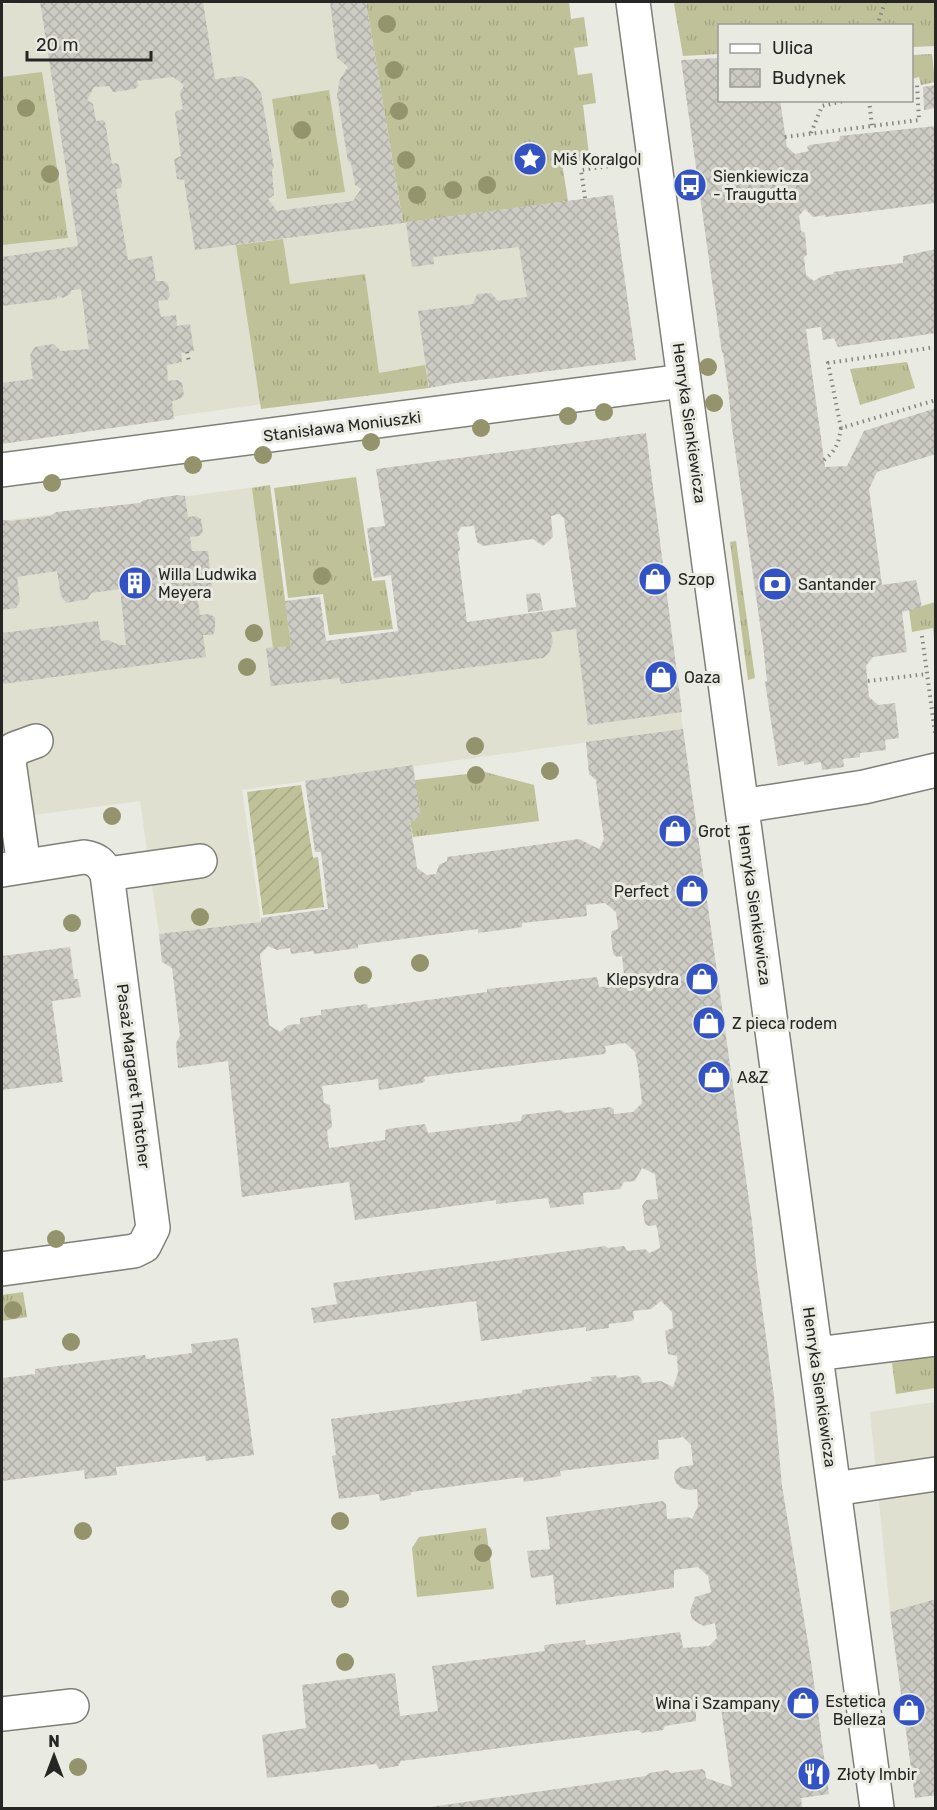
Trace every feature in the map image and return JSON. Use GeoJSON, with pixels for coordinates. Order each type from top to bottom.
{"type":"FeatureCollection","features":[{"type":"Feature","properties":{"kind":"street","name":"Henryka Sienkiewicza"},"geometry":{"type":"LineString","coordinates":[[633,2],[877,1809]]}},
{"type":"Feature","properties":{"kind":"street","name":"Stanisława Moniuszki"},"geometry":{"type":"LineString","coordinates":[[2,470],[683,381]]}},
{"type":"Feature","properties":{"kind":"street"},"geometry":{"type":"LineString","coordinates":[[36,741],[14,749],[9,762],[13,868],[84,857],[101,863],[107,874],[200,861]]}},
{"type":"Feature","properties":{"kind":"street"},"geometry":{"type":"LineString","coordinates":[[742,806],[864,786],[936,770]]}},
{"type":"Feature","properties":{"kind":"street","name":"Pasaż Margaret Thatcher"},"geometry":{"type":"LineString","coordinates":[[2,1269],[134,1251],[144,1246],[153,1228],[107,874]]}},
{"type":"Feature","properties":{"kind":"street"},"geometry":{"type":"LineString","coordinates":[[816,1354],[936,1339]]}},
{"type":"Feature","properties":{"kind":"street"},"geometry":{"type":"LineString","coordinates":[[834,1489],[936,1474]]}},
{"type":"Feature","properties":{"kind":"street"},"geometry":{"type":"LineString","coordinates":[[2,1714],[72,1706]]}},
{"type":"Feature","properties":{"kind":"path"},"geometry":{"type":"LineString","coordinates":[[878,24],[885,2]]}},
{"type":"Feature","properties":{"kind":"path"},"geometry":{"type":"LineString","coordinates":[[785,137],[919,120],[917,85],[913,86]]}},
{"type":"Feature","properties":{"kind":"path"},"geometry":{"type":"LineString","coordinates":[[811,134],[822,106],[839,102]]}},
{"type":"Feature","properties":{"kind":"path"},"geometry":{"type":"LineString","coordinates":[[869,102],[872,126]]}},
{"type":"Feature","properties":{"kind":"path"},"geometry":{"type":"LineString","coordinates":[[585,198],[580,170],[617,165]]}},
{"type":"Feature","properties":{"kind":"path"},"geometry":{"type":"LineString","coordinates":[[824,460],[839,442],[841,428],[828,363],[936,346]]}},
{"type":"Feature","properties":{"kind":"path"},"geometry":{"type":"LineString","coordinates":[[187,352],[189,362]]}},
{"type":"Feature","properties":{"kind":"path"},"geometry":{"type":"LineString","coordinates":[[841,428],[936,400]]}},
{"type":"Feature","properties":{"kind":"path"},"geometry":{"type":"LineString","coordinates":[[922,636],[936,739]]}},
{"type":"Feature","properties":{"kind":"path"},"geometry":{"type":"LineString","coordinates":[[868,681],[927,674]]}},
{"type":"Feature","properties":{"kind":"shaded area"},"geometry":{"type":"Polygon","coordinates":[[[31,2],[366,2],[403,223],[613,195],[634,353],[2,440],[2,5],[31,2]]]}},
{"type":"Feature","properties":{"kind":"shaded area"},"geometry":{"type":"Polygon","coordinates":[[[270,485],[291,646],[666,596],[683,729],[242,790],[261,922],[159,934],[140,801],[2,819],[2,521],[270,485]]]}},
{"type":"Feature","properties":{"kind":"shaded area"},"geometry":{"type":"Polygon","coordinates":[[[935,1402],[935,1599],[890,1612],[870,1412],[935,1402]]]}},
{"type":"Feature","properties":{"kind":"green space"},"geometry":{"type":"Polygon","coordinates":[[[366,2],[569,2],[571,19],[584,17],[588,46],[574,48],[578,75],[592,73],[596,103],[583,105],[589,155],[586,160],[562,163],[568,201],[403,223],[366,2]]]}},
{"type":"Feature","properties":{"kind":"green space"},"geometry":{"type":"Polygon","coordinates":[[[676,2],[935,2],[935,46],[913,47],[913,24],[718,24],[718,54],[683,56],[674,4],[676,2]]]}},
{"type":"Feature","properties":{"kind":"green space"},"geometry":{"type":"Polygon","coordinates":[[[932,54],[935,82],[921,85],[919,77],[913,79],[913,55],[932,54]]]}},
{"type":"Feature","properties":{"kind":"green space"},"geometry":{"type":"Polygon","coordinates":[[[42,72],[68,238],[2,245],[2,77],[42,72]]]}},
{"type":"Feature","properties":{"kind":"green space"},"geometry":{"type":"Polygon","coordinates":[[[329,90],[345,192],[287,199],[272,99],[329,90]]]}},
{"type":"Feature","properties":{"kind":"green space"},"geometry":{"type":"Polygon","coordinates":[[[283,239],[290,284],[365,274],[379,373],[425,365],[429,388],[261,409],[236,245],[283,239]]]}},
{"type":"Feature","properties":{"kind":"green space"},"geometry":{"type":"Polygon","coordinates":[[[907,362],[915,388],[860,405],[850,369],[907,362]]]}},
{"type":"Feature","properties":{"kind":"green space"},"geometry":{"type":"Polygon","coordinates":[[[356,477],[372,581],[385,580],[393,629],[329,635],[323,594],[288,598],[274,488],[356,477]]]}},
{"type":"Feature","properties":{"kind":"green space"},"geometry":{"type":"Polygon","coordinates":[[[270,485],[291,646],[273,648],[252,488],[270,485]]]}},
{"type":"Feature","properties":{"kind":"green space"},"geometry":{"type":"Polygon","coordinates":[[[736,541],[755,678],[748,680],[730,542],[736,541]]]}},
{"type":"Feature","properties":{"kind":"green space"},"geometry":{"type":"Polygon","coordinates":[[[935,602],[935,649],[933,628],[912,632],[909,610],[935,602]]]}},
{"type":"Feature","properties":{"kind":"green space"},"geometry":{"type":"Polygon","coordinates":[[[485,772],[534,785],[539,821],[413,837],[410,821],[416,820],[415,780],[485,772]]]}},
{"type":"Feature","properties":{"kind":"green space"},"geometry":{"type":"Polygon","coordinates":[[[301,785],[313,858],[318,857],[324,907],[263,915],[247,792],[301,785]]]}},
{"type":"Feature","properties":{"kind":"green space"},"geometry":{"type":"Polygon","coordinates":[[[23,1292],[27,1317],[2,1321],[2,1295],[23,1292]]]}},
{"type":"Feature","properties":{"kind":"green space"},"geometry":{"type":"Polygon","coordinates":[[[935,1356],[935,1388],[896,1394],[892,1363],[935,1356]]]}},
{"type":"Feature","properties":{"kind":"green space"},"geometry":{"type":"Polygon","coordinates":[[[486,1528],[494,1589],[417,1597],[412,1548],[419,1537],[486,1528]]]}},
{"type":"Feature","properties":{"kind":"building"},"geometry":{"type":"Polygon","coordinates":[[[40,2],[203,2],[215,79],[241,76],[252,81],[261,93],[274,167],[272,170],[274,195],[268,199],[277,211],[353,201],[361,189],[355,185],[351,163],[348,161],[337,95],[340,79],[348,67],[337,58],[330,2],[366,2],[403,223],[195,250],[184,180],[177,179],[174,159],[181,156],[175,113],[183,109],[180,93],[184,85],[173,77],[137,81],[138,86],[135,89],[113,92],[109,86],[94,87],[87,100],[93,104],[96,121],[105,122],[112,164],[119,165],[122,183],[121,188],[116,189],[128,260],[152,256],[156,281],[164,281],[168,284],[170,296],[167,300],[158,301],[161,317],[176,315],[177,326],[190,324],[194,351],[181,353],[182,362],[167,365],[168,381],[178,380],[182,383],[184,395],[172,401],[174,419],[2,444],[2,383],[33,379],[30,355],[35,347],[54,344],[61,351],[89,349],[81,289],[72,290],[63,298],[57,296],[57,299],[2,306],[2,257],[78,246],[40,2]]]}},
{"type":"Feature","properties":{"kind":"building"},"geometry":{"type":"Polygon","coordinates":[[[718,58],[718,102],[780,102],[787,147],[795,154],[809,151],[807,147],[809,145],[839,141],[840,136],[936,126],[936,203],[825,217],[825,215],[813,217],[805,209],[799,216],[801,231],[805,233],[806,275],[814,281],[822,276],[834,274],[833,272],[903,263],[903,256],[936,249],[936,333],[838,347],[834,338],[823,340],[821,327],[806,329],[825,467],[847,466],[864,431],[936,408],[936,454],[877,472],[869,489],[882,585],[916,580],[922,607],[902,612],[907,652],[873,657],[866,666],[869,697],[878,705],[895,703],[899,738],[885,740],[886,750],[860,753],[860,757],[843,759],[844,767],[822,770],[821,762],[804,765],[804,761],[778,766],[765,682],[767,681],[763,645],[728,387],[681,60],[718,58]]]}},
{"type":"Feature","properties":{"kind":"building"},"geometry":{"type":"Polygon","coordinates":[[[936,85],[936,108],[924,110],[923,87],[936,85]]]}},
{"type":"Feature","properties":{"kind":"building"},"geometry":{"type":"Polygon","coordinates":[[[613,195],[636,360],[429,388],[418,311],[473,304],[477,294],[491,293],[498,301],[527,297],[519,247],[433,257],[434,264],[412,267],[406,222],[613,195]]]}},
{"type":"Feature","properties":{"kind":"building"},"geometry":{"type":"Polygon","coordinates":[[[646,433],[682,712],[588,725],[576,629],[551,632],[553,642],[549,653],[543,658],[341,684],[339,678],[271,686],[266,648],[291,646],[285,601],[320,597],[326,641],[398,631],[391,575],[374,578],[367,528],[385,526],[376,469],[646,433]],[[559,514],[551,516],[553,537],[543,546],[533,539],[483,546],[477,542],[474,526],[461,527],[457,534],[460,550],[458,552],[467,622],[576,607],[564,518],[559,514]]]}},
{"type":"Feature","properties":{"kind":"building","name":"Willa Ludwika Meyera"},"geometry":{"type":"Polygon","coordinates":[[[185,496],[188,517],[196,516],[201,519],[203,532],[199,536],[190,537],[192,551],[208,551],[213,598],[198,601],[200,615],[209,614],[215,617],[213,635],[203,635],[206,657],[2,684],[2,633],[98,621],[101,641],[108,640],[119,645],[126,645],[120,589],[91,593],[88,599],[66,603],[61,596],[57,571],[17,577],[20,601],[16,608],[2,610],[2,520],[12,521],[50,516],[56,512],[140,503],[144,500],[185,496]]]}},
{"type":"Feature","properties":{"kind":"building"},"geometry":{"type":"Polygon","coordinates":[[[540,593],[543,610],[528,612],[526,594],[540,593]]]}},
{"type":"Feature","properties":{"kind":"building"},"geometry":{"type":"Polygon","coordinates":[[[683,729],[752,1222],[774,1396],[782,1486],[811,1661],[829,1794],[801,1798],[802,1808],[424,1808],[646,1776],[649,1773],[668,1770],[671,1773],[702,1769],[705,1771],[706,1778],[732,1787],[720,1701],[696,1704],[696,1721],[665,1726],[663,1730],[642,1733],[639,1730],[401,1761],[398,1766],[379,1769],[376,1764],[267,1778],[262,1735],[306,1728],[302,1685],[395,1673],[400,1716],[438,1711],[432,1666],[545,1651],[544,1645],[585,1640],[586,1645],[680,1632],[683,1648],[709,1646],[717,1638],[715,1623],[704,1626],[692,1619],[690,1611],[695,1597],[711,1592],[708,1576],[698,1567],[674,1570],[674,1588],[556,1605],[553,1575],[531,1578],[527,1551],[550,1549],[546,1517],[663,1501],[666,1504],[667,1519],[688,1517],[692,1519],[698,1506],[697,1489],[681,1488],[674,1477],[675,1471],[680,1467],[693,1465],[691,1445],[682,1436],[658,1440],[659,1459],[560,1471],[561,1476],[524,1482],[523,1477],[411,1492],[411,1495],[380,1501],[379,1494],[339,1499],[332,1456],[336,1455],[331,1419],[522,1393],[522,1390],[592,1381],[591,1377],[616,1375],[617,1378],[637,1375],[641,1378],[642,1383],[661,1381],[673,1387],[678,1373],[677,1356],[668,1354],[665,1331],[673,1328],[672,1312],[661,1301],[651,1309],[633,1311],[632,1321],[609,1324],[609,1328],[586,1331],[586,1327],[481,1341],[476,1301],[314,1323],[311,1308],[337,1304],[333,1283],[605,1246],[608,1248],[624,1246],[627,1251],[645,1249],[649,1253],[660,1248],[656,1225],[645,1224],[642,1206],[646,1200],[658,1199],[655,1174],[642,1168],[635,1181],[624,1182],[620,1189],[583,1193],[584,1204],[550,1208],[548,1198],[496,1204],[496,1200],[355,1220],[349,1182],[242,1197],[228,1061],[178,1068],[176,1043],[180,1036],[172,968],[162,962],[159,934],[261,922],[261,918],[328,909],[321,852],[315,852],[305,781],[413,765],[420,813],[416,820],[410,821],[417,868],[427,875],[436,874],[439,865],[447,861],[447,857],[579,839],[599,849],[604,839],[596,780],[589,774],[586,742],[683,729]],[[605,903],[586,905],[587,916],[522,923],[522,927],[478,933],[478,929],[358,945],[358,948],[314,954],[313,951],[291,954],[290,948],[277,950],[268,946],[260,955],[269,1025],[280,1032],[288,1025],[300,1024],[300,1018],[321,1015],[321,1010],[367,1004],[368,1008],[487,992],[487,989],[597,977],[599,987],[616,986],[624,975],[622,956],[617,957],[613,954],[611,936],[612,931],[618,929],[616,912],[605,903]],[[625,1043],[605,1046],[604,1054],[424,1077],[425,1081],[422,1083],[379,1090],[378,1079],[322,1086],[324,1103],[330,1105],[332,1127],[327,1131],[329,1148],[385,1140],[387,1129],[425,1124],[428,1133],[521,1121],[522,1115],[561,1110],[565,1113],[610,1107],[614,1109],[614,1114],[633,1112],[642,1103],[638,1067],[635,1052],[625,1043]]]}},
{"type":"Feature","properties":{"kind":"building"},"geometry":{"type":"Polygon","coordinates":[[[70,947],[74,979],[78,979],[81,997],[52,1001],[63,1082],[2,1090],[2,956],[70,947]]]}},
{"type":"Feature","properties":{"kind":"building"},"geometry":{"type":"Polygon","coordinates":[[[238,1338],[254,1455],[206,1461],[205,1456],[116,1467],[117,1475],[85,1479],[84,1470],[2,1481],[2,1378],[35,1374],[35,1369],[145,1355],[146,1359],[192,1353],[191,1344],[238,1338]]]}},
{"type":"Feature","properties":{"kind":"building"},"geometry":{"type":"Polygon","coordinates":[[[936,1599],[936,1795],[915,1798],[890,1612],[936,1599]]]}},
{"type":"Feature","properties":{"kind":"place","name":"Miś Koralgol"},"geometry":{"type":"Point","coordinates":[530,159]}},
{"type":"Feature","properties":{"kind":"place","name":"Sienkiewicza - Traugutta"},"geometry":{"type":"Point","coordinates":[690,185]}},
{"type":"Feature","properties":{"kind":"place","name":"Szop"},"geometry":{"type":"Point","coordinates":[655,579]}},
{"type":"Feature","properties":{"kind":"place","name":"Willa Ludwika Meyera"},"geometry":{"type":"Point","coordinates":[135,583]}},
{"type":"Feature","properties":{"kind":"place","name":"Santander"},"geometry":{"type":"Point","coordinates":[775,584]}},
{"type":"Feature","properties":{"kind":"place","name":"Oaza"},"geometry":{"type":"Point","coordinates":[661,677]}},
{"type":"Feature","properties":{"kind":"place","name":"Grot"},"geometry":{"type":"Point","coordinates":[675,831]}},
{"type":"Feature","properties":{"kind":"place","name":"Perfect"},"geometry":{"type":"Point","coordinates":[692,891]}},
{"type":"Feature","properties":{"kind":"place","name":"Klepsydra"},"geometry":{"type":"Point","coordinates":[702,979]}},
{"type":"Feature","properties":{"kind":"place","name":"Z pieca rodem"},"geometry":{"type":"Point","coordinates":[709,1023]}},
{"type":"Feature","properties":{"kind":"place","name":"A&Z"},"geometry":{"type":"Point","coordinates":[714,1077]}},
{"type":"Feature","properties":{"kind":"place","name":"Wina i Szampany"},"geometry":{"type":"Point","coordinates":[803,1703]}},
{"type":"Feature","properties":{"kind":"place","name":"Estetica Belleza"},"geometry":{"type":"Point","coordinates":[909,1710]}},
{"type":"Feature","properties":{"kind":"place","name":"Złoty Imbir"},"geometry":{"type":"Point","coordinates":[814,1774]}}]}
